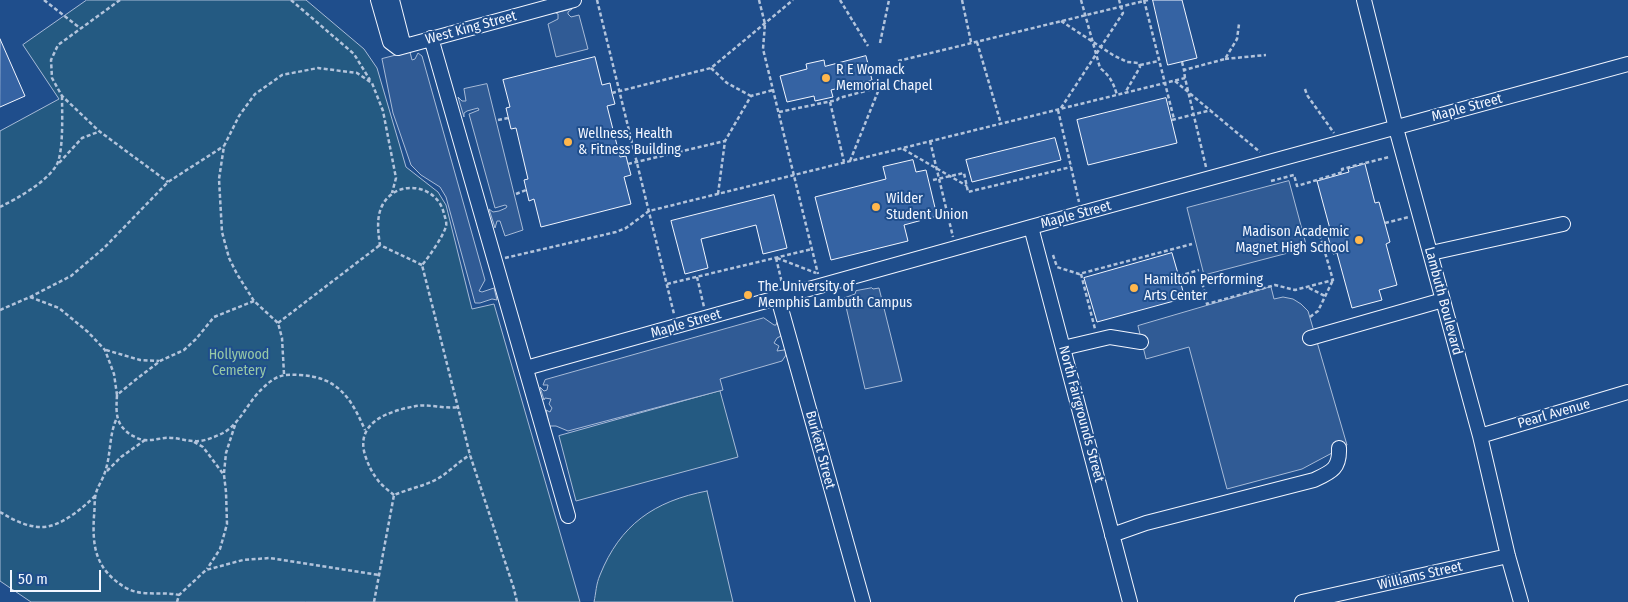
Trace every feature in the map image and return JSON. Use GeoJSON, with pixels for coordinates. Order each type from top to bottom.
{"type":"FeatureCollection","features":[{"type":"Feature","properties":{"kind":"street","name":"West King Street"},"geometry":{"type":"LineString","coordinates":[[382,0],[402,39],[398,48],[574,0]]}},
{"type":"Feature","properties":{"kind":"street","name":"Lambuth Boulevard"},"geometry":{"type":"LineString","coordinates":[[1364,0],[1396,128],[1480,436],[1508,556],[1521,602]]}},
{"type":"Feature","properties":{"kind":"street"},"geometry":{"type":"LineString","coordinates":[[431,38],[568,516]]}},
{"type":"Feature","properties":{"kind":"street","name":"Maple Street"},"geometry":{"type":"LineString","coordinates":[[526,368],[678,326],[781,291],[1031,227],[1628,64]]}},
{"type":"Feature","properties":{"kind":"street"},"geometry":{"type":"LineString","coordinates":[[1430,253],[1563,224]]}},
{"type":"Feature","properties":{"kind":"street","name":"North Fairgrounds Street"},"geometry":{"type":"LineString","coordinates":[[1031,227],[1130,602]]}},
{"type":"Feature","properties":{"kind":"street","name":"Burkett Street"},"geometry":{"type":"LineString","coordinates":[[781,291],[862,602]]}},
{"type":"Feature","properties":{"kind":"street"},"geometry":{"type":"LineString","coordinates":[[1310,338],[1443,300]]}},
{"type":"Feature","properties":{"kind":"street"},"geometry":{"type":"LineString","coordinates":[[1063,348],[1110,337],[1141,342]]}},
{"type":"Feature","properties":{"kind":"street","name":"Pearl Avenue"},"geometry":{"type":"LineString","coordinates":[[1480,436],[1628,392]]}},
{"type":"Feature","properties":{"kind":"street"},"geometry":{"type":"LineString","coordinates":[[1112,535],[1146,523],[1314,480],[1333,471],[1339,459],[1339,448]]}},
{"type":"Feature","properties":{"kind":"street","name":"Williams Street"},"geometry":{"type":"LineString","coordinates":[[1302,602],[1334,599],[1508,556]]}},
{"type":"Feature","properties":{"kind":"path"},"geometry":{"type":"LineString","coordinates":[[44,0],[80,29]]}},
{"type":"Feature","properties":{"kind":"path"},"geometry":{"type":"LineString","coordinates":[[120,0],[58,45],[51,60],[52,78],[62,96],[99,131],[168,182]]}},
{"type":"Feature","properties":{"kind":"path"},"geometry":{"type":"LineString","coordinates":[[291,0],[354,54],[372,84],[383,111],[396,178],[392,192],[382,205],[377,227],[380,245]]}},
{"type":"Feature","properties":{"kind":"path"},"geometry":{"type":"LineString","coordinates":[[597,0],[678,326]]}},
{"type":"Feature","properties":{"kind":"path"},"geometry":{"type":"LineString","coordinates":[[759,0],[765,24],[763,49],[819,279]]}},
{"type":"Feature","properties":{"kind":"path"},"geometry":{"type":"LineString","coordinates":[[612,93],[710,68],[793,0]]}},
{"type":"Feature","properties":{"kind":"path"},"geometry":{"type":"LineString","coordinates":[[840,0],[868,46]]}},
{"type":"Feature","properties":{"kind":"path"},"geometry":{"type":"LineString","coordinates":[[880,43],[889,0]]}},
{"type":"Feature","properties":{"kind":"path"},"geometry":{"type":"LineString","coordinates":[[962,0],[972,43]]}},
{"type":"Feature","properties":{"kind":"path"},"geometry":{"type":"LineString","coordinates":[[1082,0],[1100,68],[1113,81],[1117,95]]}},
{"type":"Feature","properties":{"kind":"path"},"geometry":{"type":"LineString","coordinates":[[1080,204],[1059,109],[1123,13],[1119,0]]}},
{"type":"Feature","properties":{"kind":"path"},"geometry":{"type":"LineString","coordinates":[[898,61],[1145,0],[1173,120],[1211,110]]}},
{"type":"Feature","properties":{"kind":"path"},"geometry":{"type":"LineString","coordinates":[[1061,21],[1128,62],[1139,63],[1140,65],[1159,61]]}},
{"type":"Feature","properties":{"kind":"path"},"geometry":{"type":"LineString","coordinates":[[1225,59],[1237,39],[1239,24]]}},
{"type":"Feature","properties":{"kind":"path"},"geometry":{"type":"LineString","coordinates":[[977,42],[1001,124]]}},
{"type":"Feature","properties":{"kind":"path"},"geometry":{"type":"LineString","coordinates":[[1184,70],[1225,59],[1266,55]]}},
{"type":"Feature","properties":{"kind":"path"},"geometry":{"type":"LineString","coordinates":[[1182,62],[1206,168]]}},
{"type":"Feature","properties":{"kind":"path"},"geometry":{"type":"LineString","coordinates":[[1125,93],[1140,65]]}},
{"type":"Feature","properties":{"kind":"path"},"geometry":{"type":"LineString","coordinates":[[284,374],[282,338],[278,322],[254,301],[229,258],[222,232],[219,179],[224,146],[239,116],[256,94],[282,75],[318,68],[357,72],[372,84]]}},
{"type":"Feature","properties":{"kind":"path"},"geometry":{"type":"LineString","coordinates":[[710,68],[727,83],[751,96],[773,90]]}},
{"type":"Feature","properties":{"kind":"path"},"geometry":{"type":"LineString","coordinates":[[495,261],[616,232],[626,228],[649,211],[1185,78]]}},
{"type":"Feature","properties":{"kind":"path"},"geometry":{"type":"LineString","coordinates":[[1175,81],[1265,156]]}},
{"type":"Feature","properties":{"kind":"path"},"geometry":{"type":"LineString","coordinates":[[1305,88],[1307,95],[1340,142]]}},
{"type":"Feature","properties":{"kind":"path"},"geometry":{"type":"LineString","coordinates":[[778,112],[810,104],[813,106],[830,102],[873,89]]}},
{"type":"Feature","properties":{"kind":"path"},"geometry":{"type":"LineString","coordinates":[[850,161],[879,89]]}},
{"type":"Feature","properties":{"kind":"path"},"geometry":{"type":"LineString","coordinates":[[58,165],[63,130],[62,96]]}},
{"type":"Feature","properties":{"kind":"path"},"geometry":{"type":"LineString","coordinates":[[718,194],[724,141],[751,96]]}},
{"type":"Feature","properties":{"kind":"path"},"geometry":{"type":"LineString","coordinates":[[830,102],[844,162]]}},
{"type":"Feature","properties":{"kind":"path"},"geometry":{"type":"LineString","coordinates":[[498,120],[508,118]]}},
{"type":"Feature","properties":{"kind":"path"},"geometry":{"type":"LineString","coordinates":[[0,207],[40,182],[82,138],[99,131]]}},
{"type":"Feature","properties":{"kind":"path"},"geometry":{"type":"LineString","coordinates":[[628,164],[724,141]]}},
{"type":"Feature","properties":{"kind":"path"},"geometry":{"type":"LineString","coordinates":[[930,141],[954,238]]}},
{"type":"Feature","properties":{"kind":"path"},"geometry":{"type":"LineString","coordinates":[[0,310],[71,276],[104,248],[168,182],[224,146]]}},
{"type":"Feature","properties":{"kind":"path"},"geometry":{"type":"LineString","coordinates":[[902,148],[967,186]]}},
{"type":"Feature","properties":{"kind":"path"},"geometry":{"type":"LineString","coordinates":[[1271,181],[1294,175],[1298,186],[1343,172],[1342,170],[1389,157]]}},
{"type":"Feature","properties":{"kind":"path"},"geometry":{"type":"LineString","coordinates":[[933,180],[964,173],[968,192],[1071,168]]}},
{"type":"Feature","properties":{"kind":"path"},"geometry":{"type":"LineString","coordinates":[[392,192],[411,187],[432,193],[442,206],[446,225],[432,253],[422,265]]}},
{"type":"Feature","properties":{"kind":"path"},"geometry":{"type":"LineString","coordinates":[[516,194],[526,190]]}},
{"type":"Feature","properties":{"kind":"path"},"geometry":{"type":"LineString","coordinates":[[1385,223],[1420,214]]}},
{"type":"Feature","properties":{"kind":"path"},"geometry":{"type":"LineString","coordinates":[[1310,316],[1318,311],[1333,280],[1320,235]]}},
{"type":"Feature","properties":{"kind":"path"},"geometry":{"type":"LineString","coordinates":[[1051,248],[1057,267],[1081,274],[1192,244]]}},
{"type":"Feature","properties":{"kind":"path"},"geometry":{"type":"LineString","coordinates":[[380,245],[422,265]]}},
{"type":"Feature","properties":{"kind":"path"},"geometry":{"type":"LineString","coordinates":[[278,322],[380,245]]}},
{"type":"Feature","properties":{"kind":"path"},"geometry":{"type":"LineString","coordinates":[[667,284],[812,249]]}},
{"type":"Feature","properties":{"kind":"path"},"geometry":{"type":"LineString","coordinates":[[776,258],[781,291]]}},
{"type":"Feature","properties":{"kind":"path"},"geometry":{"type":"LineString","coordinates":[[776,258],[818,274]]}},
{"type":"Feature","properties":{"kind":"path"},"geometry":{"type":"LineString","coordinates":[[422,265],[470,455],[514,589],[516,602]]}},
{"type":"Feature","properties":{"kind":"path"},"geometry":{"type":"LineString","coordinates":[[1179,276],[1199,270]]}},
{"type":"Feature","properties":{"kind":"path"},"geometry":{"type":"LineString","coordinates":[[1081,274],[1096,331]]}},
{"type":"Feature","properties":{"kind":"path"},"geometry":{"type":"LineString","coordinates":[[697,276],[704,307]]}},
{"type":"Feature","properties":{"kind":"path"},"geometry":{"type":"LineString","coordinates":[[1201,277],[1207,304],[1275,285],[1295,290],[1333,280]]}},
{"type":"Feature","properties":{"kind":"path"},"geometry":{"type":"LineString","coordinates":[[1307,287],[1325,296]]}},
{"type":"Feature","properties":{"kind":"path"},"geometry":{"type":"LineString","coordinates":[[30,297],[59,308],[88,332],[105,350],[114,374],[117,395],[116,420],[113,427],[106,472],[96,495],[94,547],[100,561],[111,577],[127,588],[140,593],[171,593],[179,595]]}},
{"type":"Feature","properties":{"kind":"path"},"geometry":{"type":"LineString","coordinates":[[117,395],[134,380],[160,362],[184,350],[214,317],[254,301]]}},
{"type":"Feature","properties":{"kind":"path"},"geometry":{"type":"LineString","coordinates":[[105,350],[140,360],[160,362]]}},
{"type":"Feature","properties":{"kind":"path"},"geometry":{"type":"LineString","coordinates":[[178,602],[179,595],[206,570],[220,549],[227,524],[224,475],[226,453],[235,424],[247,405],[263,387],[276,377],[284,374],[320,378],[337,386],[348,397],[358,412],[365,430],[363,438],[364,450],[369,468],[378,481],[394,495]]}},
{"type":"Feature","properties":{"kind":"path"},"geometry":{"type":"LineString","coordinates":[[365,430],[380,418],[397,410],[418,406],[458,407]]}},
{"type":"Feature","properties":{"kind":"path"},"geometry":{"type":"LineString","coordinates":[[116,420],[123,430],[144,440]]}},
{"type":"Feature","properties":{"kind":"path"},"geometry":{"type":"LineString","coordinates":[[106,472],[121,456],[144,440],[164,437],[194,441],[211,438],[235,424]]}},
{"type":"Feature","properties":{"kind":"path"},"geometry":{"type":"LineString","coordinates":[[194,441],[202,447],[224,475]]}},
{"type":"Feature","properties":{"kind":"path"},"geometry":{"type":"LineString","coordinates":[[394,495],[432,482],[470,455]]}},
{"type":"Feature","properties":{"kind":"path"},"geometry":{"type":"LineString","coordinates":[[0,512],[20,523],[42,528],[63,520],[82,509],[96,495]]}},
{"type":"Feature","properties":{"kind":"path"},"geometry":{"type":"LineString","coordinates":[[374,602],[394,495]]}},
{"type":"Feature","properties":{"kind":"path"},"geometry":{"type":"LineString","coordinates":[[206,570],[243,560],[270,558],[379,575]]}},
{"type":"Feature","properties":{"kind":"green space","name":"Hollywood Cemetery"},"geometry":{"type":"Polygon","coordinates":[[[87,0],[306,0],[364,49],[377,68],[406,167],[438,192],[446,205],[472,309],[494,304],[580,602],[31,602],[0,581],[0,131],[59,99],[23,45],[87,0]]]}},
{"type":"Feature","properties":{"kind":"green space"},"geometry":{"type":"Polygon","coordinates":[[[720,391],[738,457],[576,501],[559,436],[720,391]]]}},
{"type":"Feature","properties":{"kind":"green space"},"geometry":{"type":"Polygon","coordinates":[[[707,491],[733,602],[594,602],[599,578],[608,557],[629,529],[641,518],[671,501],[707,491]]]}},
{"type":"Feature","properties":{"kind":"shaded area"},"geometry":{"type":"Polygon","coordinates":[[[572,9],[568,14],[571,17],[579,15],[588,49],[556,57],[548,24],[558,19],[558,14],[556,13],[572,9]]]}},
{"type":"Feature","properties":{"kind":"shaded area"},"geometry":{"type":"Polygon","coordinates":[[[412,51],[410,52],[412,60],[415,59],[418,53],[422,56],[485,280],[479,291],[482,292],[494,288],[497,300],[492,299],[475,303],[446,197],[440,187],[421,175],[411,165],[393,113],[382,59],[412,51]]]}},
{"type":"Feature","properties":{"kind":"shaded area"},"geometry":{"type":"Polygon","coordinates":[[[487,84],[523,230],[505,236],[500,221],[497,221],[495,228],[489,209],[493,212],[499,211],[507,206],[495,208],[469,114],[479,110],[478,108],[467,111],[464,113],[464,117],[458,97],[462,101],[466,101],[464,89],[487,84]]]}},
{"type":"Feature","properties":{"kind":"shaded area"},"geometry":{"type":"Polygon","coordinates":[[[1289,181],[1307,248],[1204,275],[1187,208],[1289,181]]]}},
{"type":"Feature","properties":{"kind":"shaded area"},"geometry":{"type":"Polygon","coordinates":[[[1271,287],[1274,299],[1283,297],[1293,299],[1308,311],[1347,445],[1302,469],[1227,489],[1189,347],[1146,359],[1138,326],[1271,287]]]}},
{"type":"Feature","properties":{"kind":"shaded area"},"geometry":{"type":"Polygon","coordinates":[[[879,288],[902,381],[865,389],[844,298],[855,294],[856,291],[879,288]]]}},
{"type":"Feature","properties":{"kind":"shaded area"},"geometry":{"type":"Polygon","coordinates":[[[764,318],[774,325],[777,322],[781,336],[774,343],[779,346],[777,351],[784,350],[785,347],[786,355],[782,361],[720,379],[723,390],[568,431],[556,426],[550,426],[550,428],[546,410],[550,412],[552,408],[549,404],[551,399],[545,398],[544,400],[540,387],[544,391],[547,390],[548,385],[543,385],[545,380],[764,318]]]}},
{"type":"Feature","properties":{"kind":"building"},"geometry":{"type":"Polygon","coordinates":[[[1153,0],[1182,0],[1197,58],[1168,65],[1153,0]]]}},
{"type":"Feature","properties":{"kind":"building"},"geometry":{"type":"Polygon","coordinates":[[[0,39],[25,96],[0,107],[0,39]]]}},
{"type":"Feature","properties":{"kind":"building","name":"R E Womack Memorial Chapel"},"geometry":{"type":"Polygon","coordinates":[[[866,56],[872,80],[831,90],[833,97],[815,101],[814,96],[787,102],[780,76],[807,69],[806,64],[824,60],[825,66],[866,56]]]}},
{"type":"Feature","properties":{"kind":"building","name":"Wellness, Health & Fitness Building"},"geometry":{"type":"Polygon","coordinates":[[[595,57],[602,85],[610,83],[615,104],[607,106],[620,157],[626,156],[631,175],[624,177],[631,204],[541,227],[534,199],[529,201],[524,180],[528,179],[516,128],[511,129],[506,108],[510,107],[503,80],[595,57]]]}},
{"type":"Feature","properties":{"kind":"building"},"geometry":{"type":"Polygon","coordinates":[[[1166,98],[1177,143],[1088,165],[1077,120],[1166,98]]]}},
{"type":"Feature","properties":{"kind":"building"},"geometry":{"type":"Polygon","coordinates":[[[1055,138],[1061,160],[972,182],[966,160],[1055,138]]]}},
{"type":"Feature","properties":{"kind":"building","name":"Wilder Student Union"},"geometry":{"type":"Polygon","coordinates":[[[913,160],[916,172],[926,170],[937,216],[904,225],[908,241],[831,260],[815,197],[886,179],[883,167],[913,160]]]}},
{"type":"Feature","properties":{"kind":"building"},"geometry":{"type":"Polygon","coordinates":[[[1365,164],[1375,203],[1379,202],[1390,242],[1386,244],[1397,285],[1379,290],[1382,300],[1352,308],[1337,253],[1333,254],[1326,230],[1330,229],[1317,181],[1349,172],[1348,169],[1365,164]]]}},
{"type":"Feature","properties":{"kind":"building"},"geometry":{"type":"Polygon","coordinates":[[[774,195],[787,248],[763,254],[756,225],[701,239],[708,268],[685,274],[671,221],[774,195]]]}},
{"type":"Feature","properties":{"kind":"building","name":"Hamilton Performing Arts Center"},"geometry":{"type":"Polygon","coordinates":[[[1172,253],[1185,298],[1097,322],[1084,278],[1172,253]]]}},
{"type":"Feature","properties":{"kind":"place","name":"R E Womack Memorial Chapel"},"geometry":{"type":"Point","coordinates":[826,78]}},
{"type":"Feature","properties":{"kind":"place","name":"Wellness, Health & Fitness Building"},"geometry":{"type":"Point","coordinates":[568,142]}},
{"type":"Feature","properties":{"kind":"place","name":"Wilder Student Union"},"geometry":{"type":"Point","coordinates":[876,207]}},
{"type":"Feature","properties":{"kind":"place","name":"Madison Academic Magnet High School"},"geometry":{"type":"Point","coordinates":[1359,240]}},
{"type":"Feature","properties":{"kind":"place","name":"Hamilton Performing Arts Center"},"geometry":{"type":"Point","coordinates":[1134,288]}},
{"type":"Feature","properties":{"kind":"place","name":"The University of Memphis Lambuth Campus"},"geometry":{"type":"Point","coordinates":[748,295]}}]}
